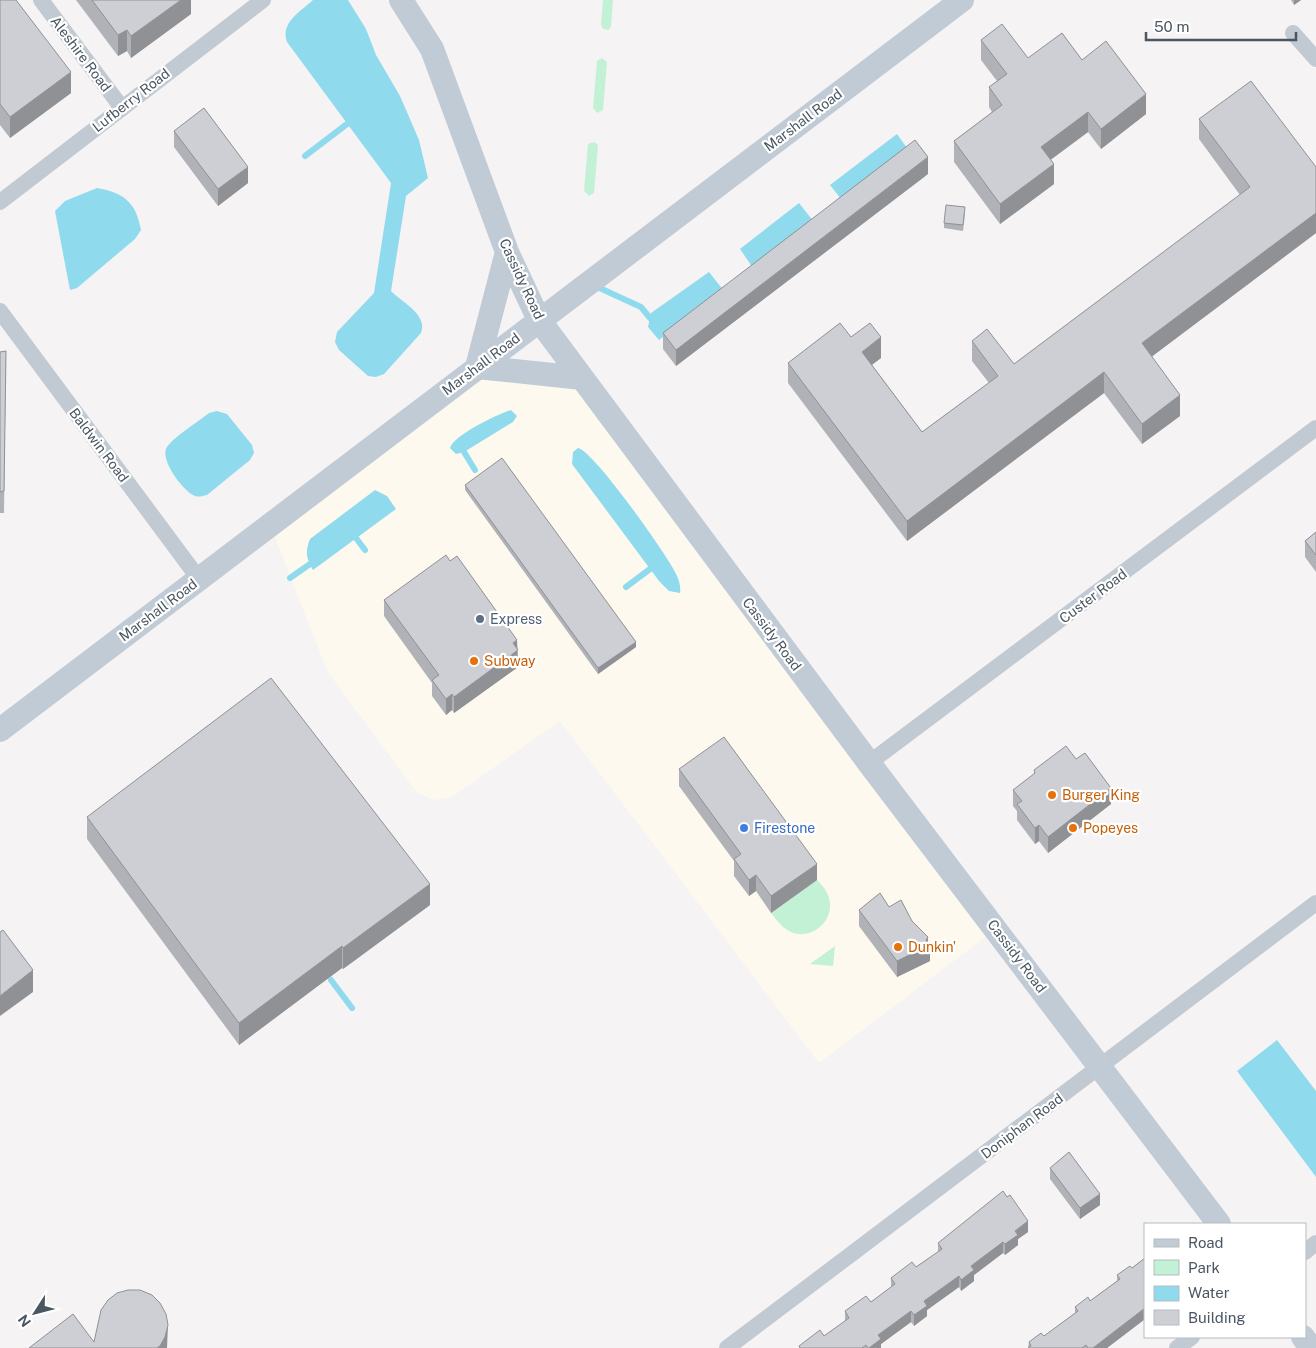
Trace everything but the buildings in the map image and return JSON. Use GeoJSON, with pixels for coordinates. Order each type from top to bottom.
{"type":"FeatureCollection","features":[{"type":"Feature","properties":{"kind":"street","name":"Aleshire Road"},"geometry":{"type":"LineString","coordinates":[[41,0],[122,108]]}},
{"type":"Feature","properties":{"kind":"street","name":"Lufberry Road"},"geometry":{"type":"LineString","coordinates":[[0,202],[263,0]]}},
{"type":"Feature","properties":{"kind":"street","name":"Cassidy Road"},"geometry":{"type":"LineString","coordinates":[[402,0],[432,49],[507,252],[539,320],[869,763],[1101,1066],[1218,1223]]}},
{"type":"Feature","properties":{"kind":"street","name":"Marshall Road"},"geometry":{"type":"LineString","coordinates":[[0,730],[962,0]]}},
{"type":"Feature","properties":{"kind":"street"},"geometry":{"type":"LineString","coordinates":[[1293,33],[1316,59]]}},
{"type":"Feature","properties":{"kind":"street"},"geometry":{"type":"LineString","coordinates":[[507,252],[477,367],[582,378]]}},
{"type":"Feature","properties":{"kind":"street","name":"Baldwin Road"},"geometry":{"type":"LineString","coordinates":[[0,311],[199,579]]}},
{"type":"Feature","properties":{"kind":"street","name":"Custer Road"},"geometry":{"type":"LineString","coordinates":[[869,763],[1316,428]]}},
{"type":"Feature","properties":{"kind":"street","name":"Doniphan Road"},"geometry":{"type":"LineString","coordinates":[[727,1348],[1316,904]]}},
{"type":"Feature","properties":{"kind":"street"},"geometry":{"type":"LineString","coordinates":[[1306,1251],[1316,1243]]}},
{"type":"Feature","properties":{"kind":"street"},"geometry":{"type":"LineString","coordinates":[[1178,1348],[1191,1338]]}},
{"type":"Feature","properties":{"kind":"shaded area"},"geometry":{"type":"Polygon","coordinates":[[[477,367],[582,378],[996,929],[819,1063],[560,721],[452,797],[434,800],[417,793],[327,671],[270,524],[477,367]]]}},
{"type":"Feature","properties":{"kind":"green space"},"geometry":{"type":"Polygon","coordinates":[[[603,0],[613,0],[611,27],[608,30],[603,29],[601,25],[603,0]]]}},
{"type":"Feature","properties":{"kind":"green space"},"geometry":{"type":"Polygon","coordinates":[[[602,58],[607,62],[603,110],[597,113],[593,108],[597,61],[602,58]]]}},
{"type":"Feature","properties":{"kind":"green space"},"geometry":{"type":"Polygon","coordinates":[[[594,142],[598,145],[594,193],[589,196],[584,191],[588,144],[594,142]]]}},
{"type":"Feature","properties":{"kind":"green space"},"geometry":{"type":"Polygon","coordinates":[[[817,880],[826,891],[830,904],[829,913],[825,921],[813,932],[805,934],[796,934],[787,930],[771,913],[817,880]]]}},
{"type":"Feature","properties":{"kind":"green space"},"geometry":{"type":"Polygon","coordinates":[[[835,946],[833,966],[810,964],[835,946]]]}},
{"type":"Feature","properties":{"kind":"water"},"geometry":{"type":"Polygon","coordinates":[[[313,0],[348,0],[366,29],[376,55],[400,96],[419,140],[428,178],[406,196],[391,291],[418,315],[422,327],[421,333],[384,374],[376,377],[368,376],[339,350],[335,342],[337,332],[374,293],[391,183],[287,42],[286,29],[292,18],[313,0]]]}},
{"type":"Feature","properties":{"kind":"water"},"geometry":{"type":"Polygon","coordinates":[[[897,134],[907,148],[841,199],[830,185],[897,134]]]}},
{"type":"Feature","properties":{"kind":"water"},"geometry":{"type":"Polygon","coordinates":[[[97,188],[115,193],[127,200],[136,212],[141,230],[135,239],[77,288],[70,290],[55,211],[65,201],[97,188]]]}},
{"type":"Feature","properties":{"kind":"water"},"geometry":{"type":"Polygon","coordinates":[[[799,203],[814,222],[753,268],[740,249],[799,203]]]}},
{"type":"Feature","properties":{"kind":"water"},"geometry":{"type":"Polygon","coordinates":[[[709,272],[724,291],[659,340],[648,327],[651,313],[709,272]]]}},
{"type":"Feature","properties":{"kind":"water"},"geometry":{"type":"Polygon","coordinates":[[[511,410],[517,416],[513,422],[464,452],[456,454],[450,448],[459,437],[468,431],[487,420],[511,410]]]}},
{"type":"Feature","properties":{"kind":"water"},"geometry":{"type":"Polygon","coordinates":[[[217,411],[227,414],[252,445],[254,453],[250,460],[207,495],[193,495],[183,487],[173,473],[166,459],[165,452],[167,447],[181,434],[209,413],[217,411]]]}},
{"type":"Feature","properties":{"kind":"water"},"geometry":{"type":"Polygon","coordinates":[[[578,448],[599,466],[645,527],[676,574],[680,583],[680,593],[669,591],[659,581],[572,464],[573,452],[578,448]]]}},
{"type":"Feature","properties":{"kind":"water"},"geometry":{"type":"Polygon","coordinates":[[[375,490],[387,496],[396,509],[313,570],[307,555],[310,539],[375,490]]]}},
{"type":"Feature","properties":{"kind":"water"},"geometry":{"type":"Polygon","coordinates":[[[1277,1040],[1316,1091],[1316,1177],[1237,1071],[1277,1040]]]}},
{"type":"Feature","properties":{"kind":"waterway"},"geometry":{"type":"LineString","coordinates":[[305,156],[347,124]]}},
{"type":"Feature","properties":{"kind":"waterway"},"geometry":{"type":"LineString","coordinates":[[593,285],[641,307],[650,318]]}},
{"type":"Feature","properties":{"kind":"waterway"},"geometry":{"type":"LineString","coordinates":[[464,452],[475,470]]}},
{"type":"Feature","properties":{"kind":"waterway"},"geometry":{"type":"LineString","coordinates":[[356,538],[365,550]]}},
{"type":"Feature","properties":{"kind":"waterway"},"geometry":{"type":"LineString","coordinates":[[290,578],[310,564]]}},
{"type":"Feature","properties":{"kind":"waterway"},"geometry":{"type":"LineString","coordinates":[[626,587],[650,569]]}},
{"type":"Feature","properties":{"kind":"waterway"},"geometry":{"type":"LineString","coordinates":[[331,980],[352,1008]]}},
{"type":"Feature","properties":{"kind":"place","name":"Express"},"geometry":{"type":"Point","coordinates":[480,619]}},
{"type":"Feature","properties":{"kind":"place","name":"Subway"},"geometry":{"type":"Point","coordinates":[474,661]}},
{"type":"Feature","properties":{"kind":"place","name":"Burger King"},"geometry":{"type":"Point","coordinates":[1052,795]}},
{"type":"Feature","properties":{"kind":"place","name":"Firestone"},"geometry":{"type":"Point","coordinates":[744,828]}},
{"type":"Feature","properties":{"kind":"place","name":"Popeyes"},"geometry":{"type":"Point","coordinates":[1073,828]}},
{"type":"Feature","properties":{"kind":"place","name":"Dunkin'"},"geometry":{"type":"Point","coordinates":[898,947]}}]}
